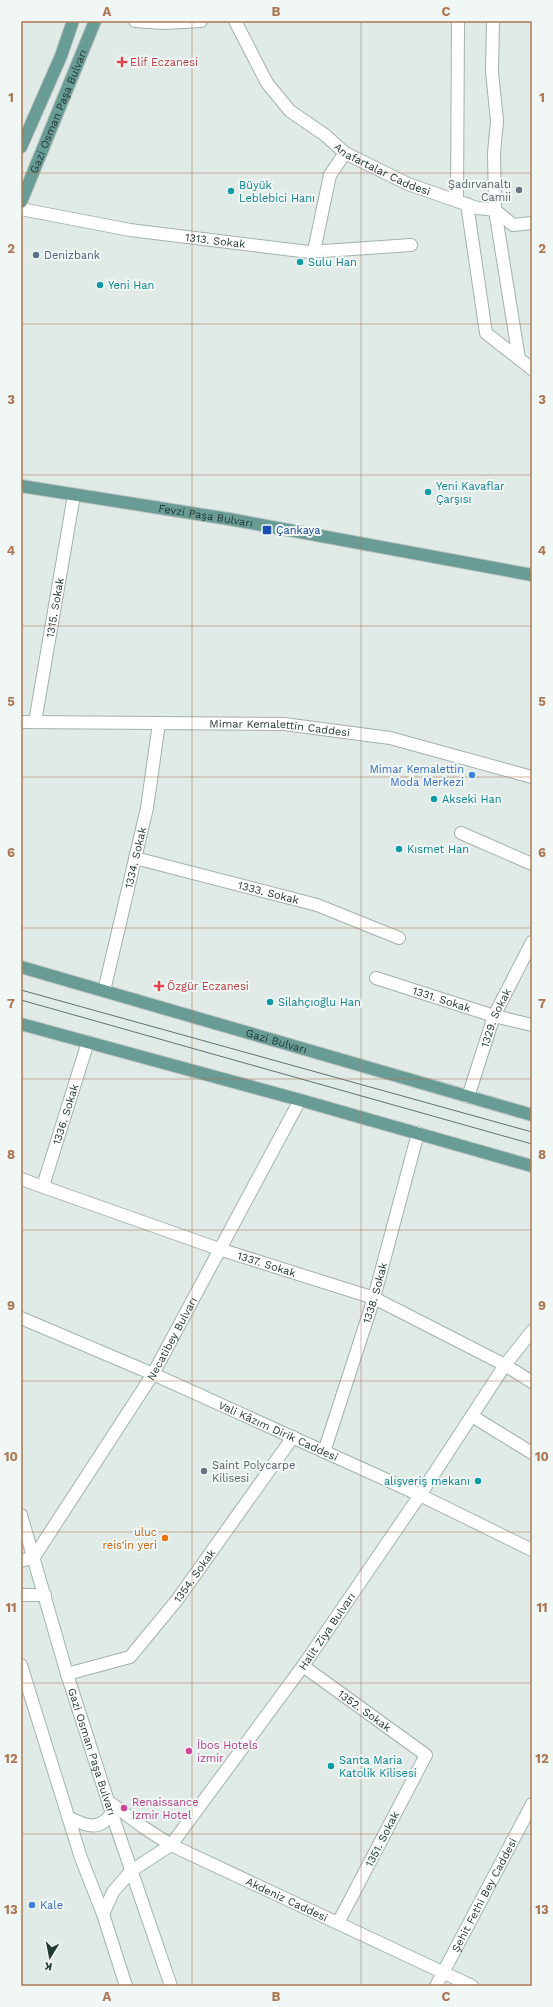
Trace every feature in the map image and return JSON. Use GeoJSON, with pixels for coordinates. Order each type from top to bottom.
{"type":"FeatureCollection","features":[{"type":"Feature","properties":{"kind":"main road","name":"Gazi Osman Paşa Bulvarı"},"geometry":{"type":"LineString","coordinates":[[21,147],[61,56],[73,21]]}},
{"type":"Feature","properties":{"kind":"main road","name":"Gazi Osman Paşa Bulvarı"},"geometry":{"type":"LineString","coordinates":[[21,202],[96,21]]}},
{"type":"Feature","properties":{"kind":"main road","name":"Fevzi Paşa Bulvarı"},"geometry":{"type":"LineString","coordinates":[[21,486],[229,519],[532,575]]}},
{"type":"Feature","properties":{"kind":"main road","name":"Gazi Bulvarı"},"geometry":{"type":"LineString","coordinates":[[21,967],[532,1116]]}},
{"type":"Feature","properties":{"kind":"main road"},"geometry":{"type":"LineString","coordinates":[[21,1024],[300,1100],[532,1166]]}},
{"type":"Feature","properties":{"kind":"street"},"geometry":{"type":"LineString","coordinates":[[135,21],[164,23],[202,21]]}},
{"type":"Feature","properties":{"kind":"street","name":"Anafartalar Caddesi"},"geometry":{"type":"LineString","coordinates":[[235,21],[268,83],[290,111],[325,135],[345,153],[408,184],[477,208],[496,210]]}},
{"type":"Feature","properties":{"kind":"street"},"geometry":{"type":"LineString","coordinates":[[458,21],[462,202],[486,333],[532,369]]}},
{"type":"Feature","properties":{"kind":"street"},"geometry":{"type":"LineString","coordinates":[[493,21],[492,72],[496,121],[494,153],[496,210],[519,359]]}},
{"type":"Feature","properties":{"kind":"street"},"geometry":{"type":"LineString","coordinates":[[314,251],[330,175],[345,153]]}},
{"type":"Feature","properties":{"kind":"street","name":"1313. Sokak"},"geometry":{"type":"LineString","coordinates":[[21,209],[130,230],[314,251],[411,245]]}},
{"type":"Feature","properties":{"kind":"street"},"geometry":{"type":"LineString","coordinates":[[496,210],[513,225],[532,223]]}},
{"type":"Feature","properties":{"kind":"street","name":"1315. Sokak"},"geometry":{"type":"LineString","coordinates":[[35,722],[74,495]]}},
{"type":"Feature","properties":{"kind":"street","name":"Mimar Kemalettin Caddesi"},"geometry":{"type":"LineString","coordinates":[[21,722],[284,724],[390,738],[532,777]]}},
{"type":"Feature","properties":{"kind":"street","name":"1334. Sokak"},"geometry":{"type":"LineString","coordinates":[[104,990],[147,808],[159,722]]}},
{"type":"Feature","properties":{"kind":"street"},"geometry":{"type":"LineString","coordinates":[[461,833],[532,864]]}},
{"type":"Feature","properties":{"kind":"street","name":"1333. Sokak"},"geometry":{"type":"LineString","coordinates":[[135,858],[317,905],[399,938]]}},
{"type":"Feature","properties":{"kind":"street","name":"1329. Sokak"},"geometry":{"type":"LineString","coordinates":[[468,1097],[494,1016],[532,942]]}},
{"type":"Feature","properties":{"kind":"street","name":"1331. Sokak"},"geometry":{"type":"LineString","coordinates":[[376,978],[494,1016],[532,1025]]}},
{"type":"Feature","properties":{"kind":"street","name":"1336. Sokak"},"geometry":{"type":"LineString","coordinates":[[43,1186],[88,1042]]}},
{"type":"Feature","properties":{"kind":"street","name":"Necatibey Bulvarı"},"geometry":{"type":"LineString","coordinates":[[34,1557],[153,1374],[300,1100]]}},
{"type":"Feature","properties":{"kind":"street","name":"1338. Sokak"},"geometry":{"type":"LineString","coordinates":[[324,1452],[374,1298],[418,1133]]}},
{"type":"Feature","properties":{"kind":"street","name":"1337. Sokak"},"geometry":{"type":"LineString","coordinates":[[21,1179],[219,1249],[374,1298],[504,1365],[532,1382]]}},
{"type":"Feature","properties":{"kind":"street","name":"Vali Kâzım Dirik Caddesi"},"geometry":{"type":"LineString","coordinates":[[21,1318],[153,1374],[420,1495],[532,1550]]}},
{"type":"Feature","properties":{"kind":"street","name":"Halit Ziya Bulvarı"},"geometry":{"type":"LineString","coordinates":[[103,1914],[113,1892],[131,1871],[171,1845],[303,1666],[420,1495],[504,1365],[532,1331]]}},
{"type":"Feature","properties":{"kind":"street"},"geometry":{"type":"LineString","coordinates":[[472,1416],[532,1453]]}},
{"type":"Feature","properties":{"kind":"street","name":"1354. Sokak"},"geometry":{"type":"LineString","coordinates":[[67,1674],[130,1657],[177,1600],[292,1437]]}},
{"type":"Feature","properties":{"kind":"street","name":"Gazi Osman Paşa Bulvarı"},"geometry":{"type":"LineString","coordinates":[[21,1515],[67,1674],[131,1871],[171,1986]]}},
{"type":"Feature","properties":{"kind":"street"},"geometry":{"type":"LineString","coordinates":[[21,1561],[34,1557]]}},
{"type":"Feature","properties":{"kind":"street"},"geometry":{"type":"LineString","coordinates":[[21,1595],[45,1595]]}},
{"type":"Feature","properties":{"kind":"street"},"geometry":{"type":"LineString","coordinates":[[21,1665],[81,1858],[103,1914],[126,1986]]}},
{"type":"Feature","properties":{"kind":"street","name":"1352. Sokak"},"geometry":{"type":"LineString","coordinates":[[303,1666],[426,1755]]}},
{"type":"Feature","properties":{"kind":"street","name":"1351. Sokak"},"geometry":{"type":"LineString","coordinates":[[338,1923],[426,1755]]}},
{"type":"Feature","properties":{"kind":"street","name":"Akdeniz Caddesi"},"geometry":{"type":"LineString","coordinates":[[108,1801],[143,1827],[171,1845],[472,1986]]}},
{"type":"Feature","properties":{"kind":"street","name":"Şehit Fethi Bey Caddesi"},"geometry":{"type":"LineString","coordinates":[[436,1986],[442,1972],[532,1804]]}},
{"type":"Feature","properties":{"kind":"street"},"geometry":{"type":"LineString","coordinates":[[68,1817],[86,1826],[98,1825],[107,1821],[112,1813]]}},
{"type":"Feature","properties":{"kind":"tram line"},"geometry":{"type":"LineString","coordinates":[[21,990],[532,1132]]}},
{"type":"Feature","properties":{"kind":"tram line"},"geometry":{"type":"LineString","coordinates":[[21,1000],[532,1144]]}},
{"type":"Feature","properties":{"kind":"place","name":"Elif Eczanesi"},"geometry":{"type":"Point","coordinates":[122,62]}},
{"type":"Feature","properties":{"kind":"place","name":"Şadırvanaltı Camii"},"geometry":{"type":"Point","coordinates":[519,190]}},
{"type":"Feature","properties":{"kind":"place","name":"Büyük Leblebici Hanı"},"geometry":{"type":"Point","coordinates":[231,191]}},
{"type":"Feature","properties":{"kind":"place","name":"Denizbank"},"geometry":{"type":"Point","coordinates":[36,255]}},
{"type":"Feature","properties":{"kind":"place","name":"Sulu Han"},"geometry":{"type":"Point","coordinates":[300,262]}},
{"type":"Feature","properties":{"kind":"place","name":"Yeni Han"},"geometry":{"type":"Point","coordinates":[100,285]}},
{"type":"Feature","properties":{"kind":"place","name":"Yeni Kavaflar Çarşısı"},"geometry":{"type":"Point","coordinates":[428,492]}},
{"type":"Feature","properties":{"kind":"place","name":"Çankaya"},"geometry":{"type":"Point","coordinates":[267,530]}},
{"type":"Feature","properties":{"kind":"place","name":"Mimar Kemalettin Moda Merkezi"},"geometry":{"type":"Point","coordinates":[472,775]}},
{"type":"Feature","properties":{"kind":"place","name":"Akseki Han"},"geometry":{"type":"Point","coordinates":[434,799]}},
{"type":"Feature","properties":{"kind":"place","name":"Kısmet Han"},"geometry":{"type":"Point","coordinates":[399,849]}},
{"type":"Feature","properties":{"kind":"place","name":"Özgür Eczanesi"},"geometry":{"type":"Point","coordinates":[159,986]}},
{"type":"Feature","properties":{"kind":"place","name":"Silahçıoğlu Han"},"geometry":{"type":"Point","coordinates":[270,1002]}},
{"type":"Feature","properties":{"kind":"place","name":"Saint Polycarpe Kilisesi"},"geometry":{"type":"Point","coordinates":[204,1471]}},
{"type":"Feature","properties":{"kind":"place","name":"alışveriş mekanı"},"geometry":{"type":"Point","coordinates":[478,1481]}},
{"type":"Feature","properties":{"kind":"place","name":"uluc reis'in yeri"},"geometry":{"type":"Point","coordinates":[165,1538]}},
{"type":"Feature","properties":{"kind":"place","name":"İbos Hotels izmir"},"geometry":{"type":"Point","coordinates":[189,1751]}},
{"type":"Feature","properties":{"kind":"place","name":"Santa Maria Katolik Kilisesi"},"geometry":{"type":"Point","coordinates":[331,1766]}},
{"type":"Feature","properties":{"kind":"place","name":"Renaissance Izmir Hotel"},"geometry":{"type":"Point","coordinates":[124,1808]}},
{"type":"Feature","properties":{"kind":"place","name":"Kale"},"geometry":{"type":"Point","coordinates":[32,1905]}}]}
